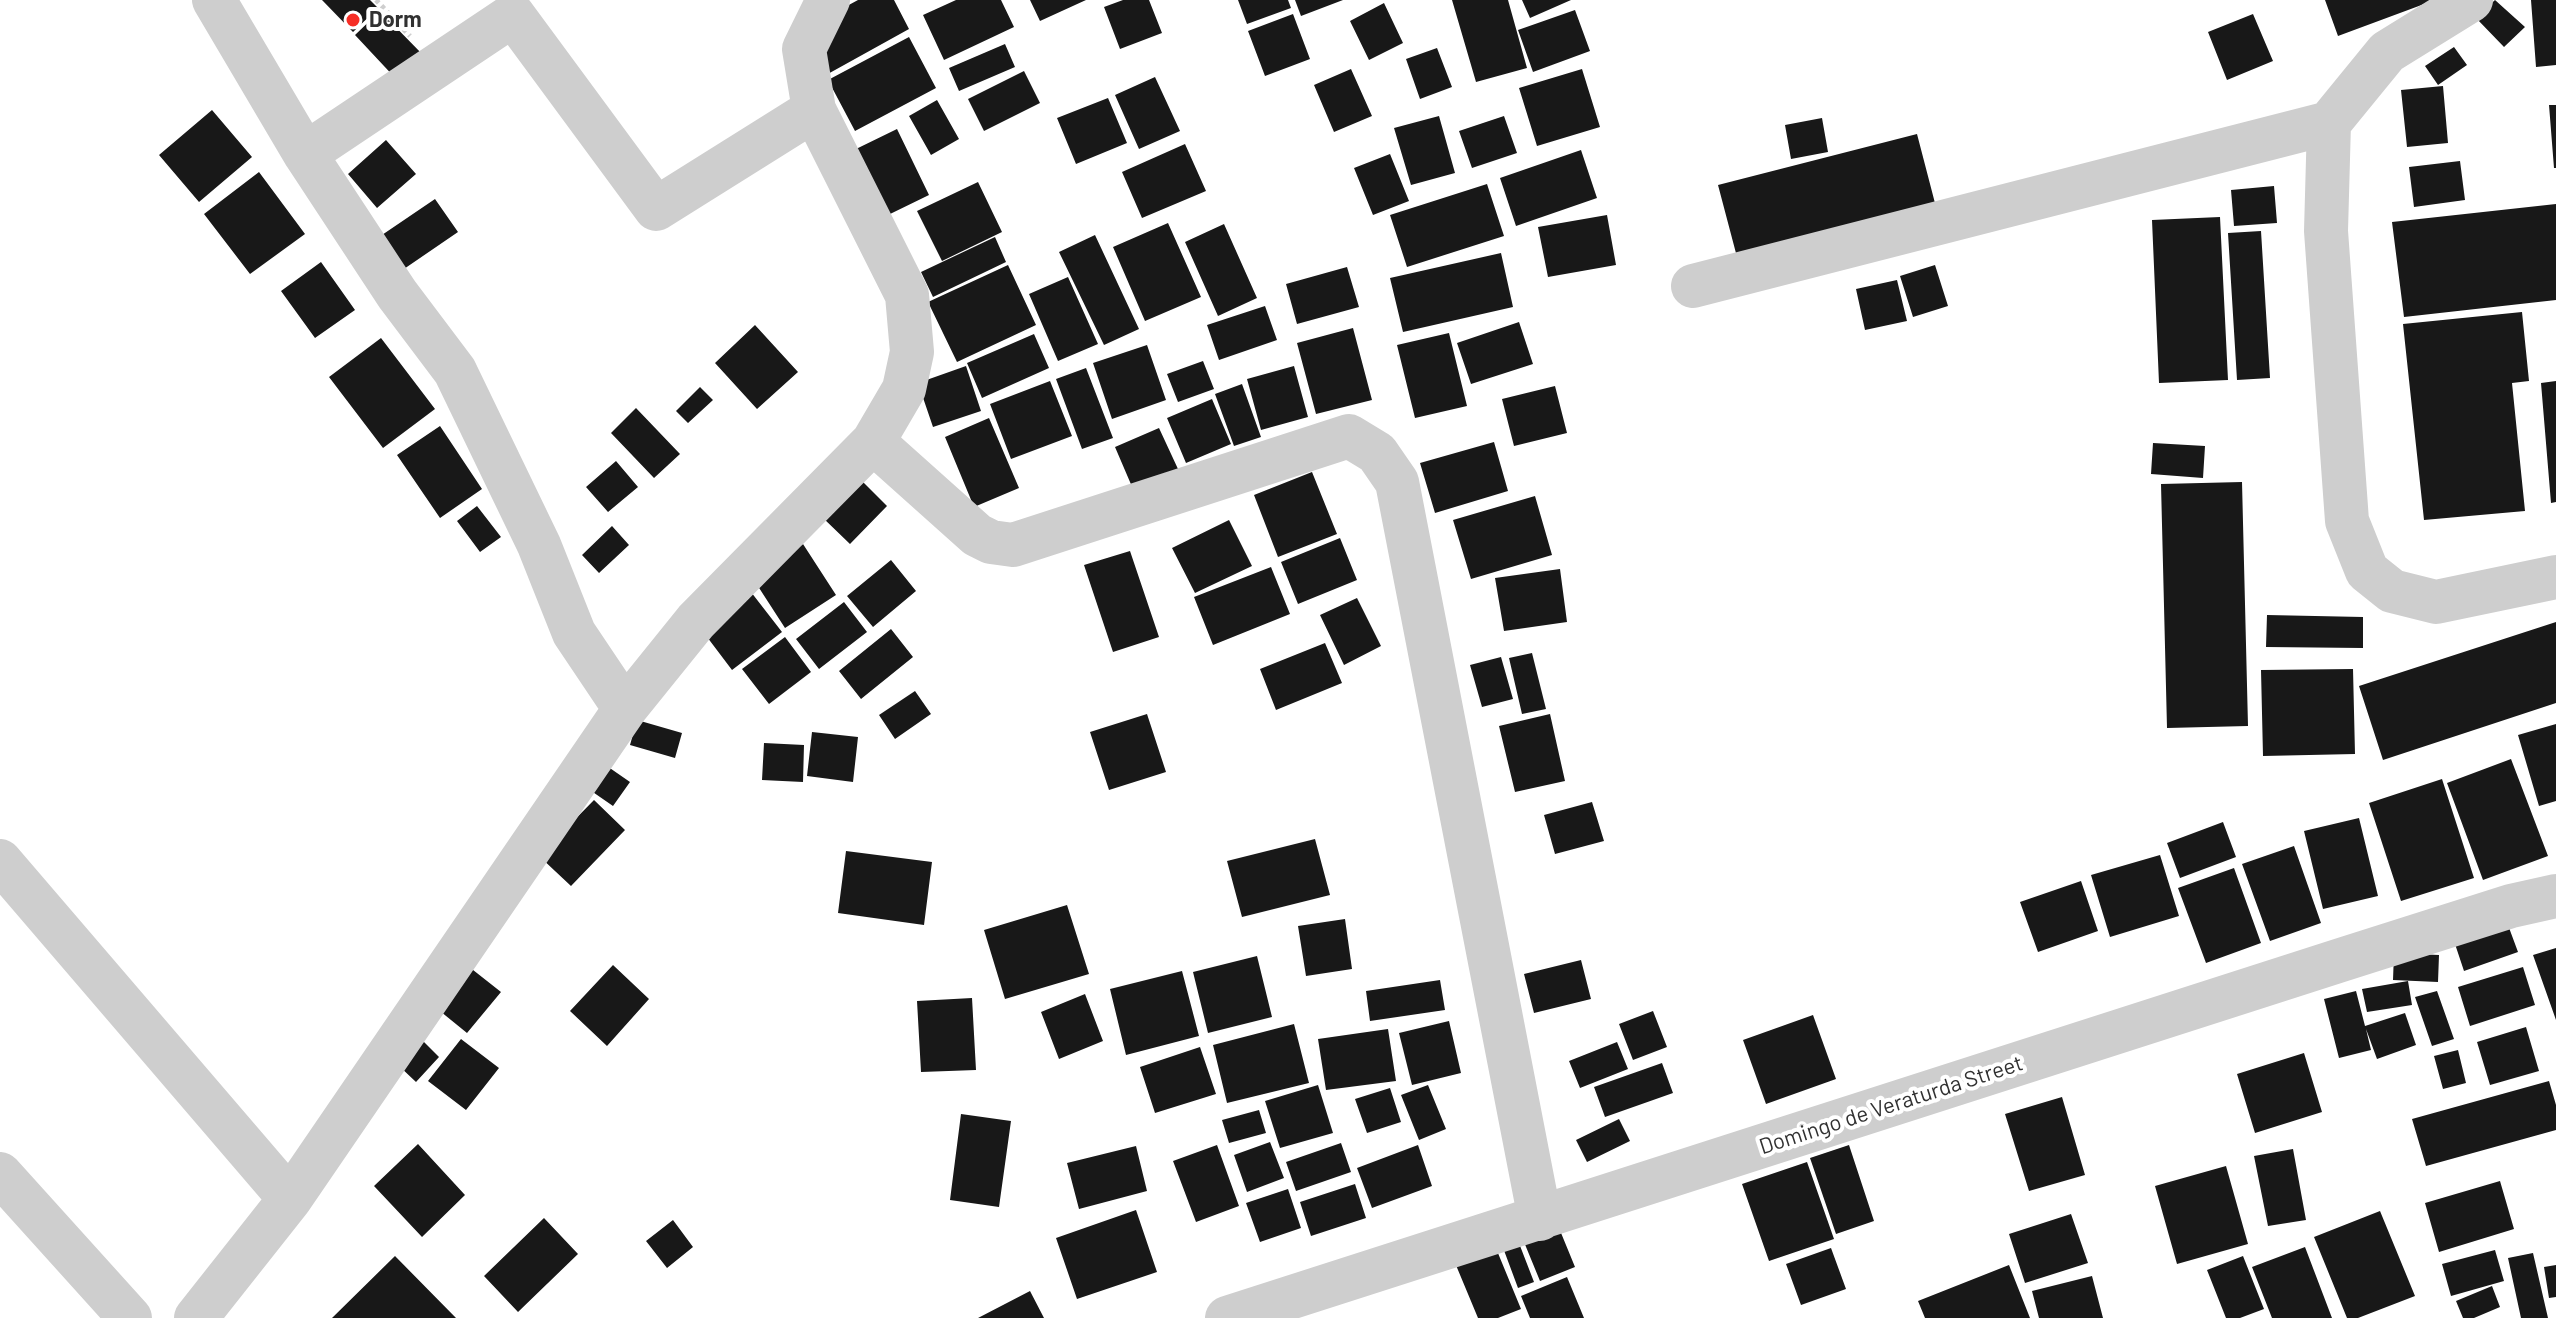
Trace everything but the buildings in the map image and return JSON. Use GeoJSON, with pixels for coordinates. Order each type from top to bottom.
{"type":"FeatureCollection","features":[{"type":"Feature","properties":{"kind":"street"},"geometry":{"type":"LineString","coordinates":[[214,0],[305,154],[397,294],[455,371],[539,545],[574,633],[625,709]]}},
{"type":"Feature","properties":{"kind":"street"},"geometry":{"type":"LineString","coordinates":[[196,1318],[290,1199],[625,709],[696,621],[873,442],[904,389],[912,352],[907,295],[814,110],[804,49],[828,0]]}},
{"type":"Feature","properties":{"kind":"street"},"geometry":{"type":"LineString","coordinates":[[1693,286],[2329,123],[2387,52],[2471,0]]}},
{"type":"Feature","properties":{"kind":"street"},"geometry":{"type":"LineString","coordinates":[[305,154],[513,15],[656,209],[814,110]]}},
{"type":"Feature","properties":{"kind":"street"},"geometry":{"type":"LineString","coordinates":[[2329,123],[2326,231],[2347,521],[2367,571],[2392,591],[2436,602],[2556,577]]}},
{"type":"Feature","properties":{"kind":"street"},"geometry":{"type":"LineString","coordinates":[[873,442],[977,535],[991,542],[1013,545],[1349,436],[1377,453],[1397,482],[1540,1219]]}},
{"type":"Feature","properties":{"kind":"street"},"geometry":{"type":"LineString","coordinates":[[0,861],[290,1199]]}},
{"type":"Feature","properties":{"kind":"street","name":"Domingo de Veraturda Street"},"geometry":{"type":"LineString","coordinates":[[1233,1317],[2454,924],[2556,896]]}},
{"type":"Feature","properties":{"kind":"street"},"geometry":{"type":"LineString","coordinates":[[0,1174],[130,1318]]}},
{"type":"Feature","properties":{"kind":"place","name":"Dorm"},"geometry":{"type":"Point","coordinates":[353,20]}}]}
